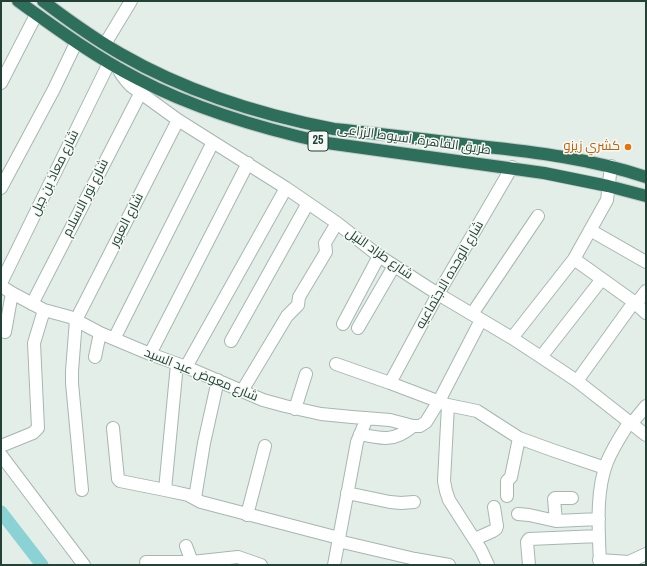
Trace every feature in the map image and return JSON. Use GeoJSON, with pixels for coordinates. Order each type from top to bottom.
{"type":"FeatureCollection","features":[{"type":"Feature","properties":{"kind":"highway","name":"طريق القاهرة, اسيوط الزراعى"},"geometry":{"type":"LineString","coordinates":[[18,1],[76,43],[138,80],[168,94],[244,122],[298,137],[328,143],[544,172],[646,196]]}},
{"type":"Feature","properties":{"kind":"highway","name":"طريق القاهرة, اسيوط الزراعى"},"geometry":{"type":"LineString","coordinates":[[43,1],[80,28],[139,64],[172,80],[250,108],[334,129],[519,150],[611,166],[646,177]]}},
{"type":"Feature","properties":{"kind":"street"},"geometry":{"type":"LineString","coordinates":[[105,44],[131,1]]}},
{"type":"Feature","properties":{"kind":"street"},"geometry":{"type":"LineString","coordinates":[[1,82],[36,14]]}},
{"type":"Feature","properties":{"kind":"street"},"geometry":{"type":"LineString","coordinates":[[1,188],[54,89],[76,43]]}},
{"type":"Feature","properties":{"kind":"street","name":"شارع طراد النيل"},"geometry":{"type":"LineString","coordinates":[[113,65],[125,81],[178,120],[286,188],[337,223],[394,266],[512,338],[577,381],[646,435]]}},
{"type":"Feature","properties":{"kind":"street","name":"شارع معاذ بن جبل"},"geometry":{"type":"LineString","coordinates":[[1,284],[113,65]]}},
{"type":"Feature","properties":{"kind":"street","name":"شارع نور الاسلام"},"geometry":{"type":"LineString","coordinates":[[32,304],[141,92]]}},
{"type":"Feature","properties":{"kind":"street","name":"شارع العبور"},"geometry":{"type":"LineString","coordinates":[[76,320],[178,120]]}},
{"type":"Feature","properties":{"kind":"street"},"geometry":{"type":"LineString","coordinates":[[114,339],[213,142]]}},
{"type":"Feature","properties":{"kind":"street"},"geometry":{"type":"LineString","coordinates":[[150,354],[248,163]]}},
{"type":"Feature","properties":{"kind":"street"},"geometry":{"type":"LineString","coordinates":[[512,338],[574,259],[607,200],[609,194],[608,186],[611,166]]}},
{"type":"Feature","properties":{"kind":"street","name":"شارع الوحده الاجتماعيه"},"geometry":{"type":"LineString","coordinates":[[390,383],[438,294],[512,168]]}},
{"type":"Feature","properties":{"kind":"street"},"geometry":{"type":"LineString","coordinates":[[165,490],[182,365],[286,188]]}},
{"type":"Feature","properties":{"kind":"street"},"geometry":{"type":"LineString","coordinates":[[230,341],[308,203]]}},
{"type":"Feature","properties":{"kind":"street"},"geometry":{"type":"LineString","coordinates":[[360,434],[378,438],[398,436],[413,426],[420,426],[426,422],[443,403],[477,317],[538,216]]}},
{"type":"Feature","properties":{"kind":"street"},"geometry":{"type":"LineString","coordinates":[[242,391],[287,316],[298,306],[299,297],[326,252],[325,243],[337,223]]}},
{"type":"Feature","properties":{"kind":"street"},"geometry":{"type":"LineString","coordinates":[[590,230],[646,262]]}},
{"type":"Feature","properties":{"kind":"street"},"geometry":{"type":"LineString","coordinates":[[343,324],[379,256]]}},
{"type":"Feature","properties":{"kind":"street"},"geometry":{"type":"LineString","coordinates":[[574,259],[635,303],[646,313]]}},
{"type":"Feature","properties":{"kind":"street"},"geometry":{"type":"LineString","coordinates":[[358,328],[394,266]]}},
{"type":"Feature","properties":{"kind":"street"},"geometry":{"type":"LineString","coordinates":[[541,357],[602,279]]}},
{"type":"Feature","properties":{"kind":"street","name":"شارع معوض عبد السيد"},"geometry":{"type":"LineString","coordinates":[[1,284],[12,293],[44,310],[70,317],[100,333],[150,354],[182,365],[263,400],[322,414],[390,420],[413,426]]}},
{"type":"Feature","properties":{"kind":"street"},"geometry":{"type":"LineString","coordinates":[[577,381],[635,303],[646,291]]}},
{"type":"Feature","properties":{"kind":"street"},"geometry":{"type":"LineString","coordinates":[[5,332],[12,293]]}},
{"type":"Feature","properties":{"kind":"street"},"geometry":{"type":"LineString","coordinates":[[1,446],[33,433],[38,428],[34,343],[44,310]]}},
{"type":"Feature","properties":{"kind":"street"},"geometry":{"type":"LineString","coordinates":[[76,320],[72,383],[82,490]]}},
{"type":"Feature","properties":{"kind":"street"},"geometry":{"type":"LineString","coordinates":[[95,357],[100,333]]}},
{"type":"Feature","properties":{"kind":"street"},"geometry":{"type":"LineString","coordinates":[[336,364],[443,403],[477,411],[519,438],[605,468]]}},
{"type":"Feature","properties":{"kind":"street"},"geometry":{"type":"LineString","coordinates":[[296,408],[306,374]]}},
{"type":"Feature","properties":{"kind":"street"},"geometry":{"type":"LineString","coordinates":[[195,498],[204,443],[218,380]]}},
{"type":"Feature","properties":{"kind":"street"},"geometry":{"type":"LineString","coordinates":[[443,403],[444,481],[446,490],[449,500],[475,539],[488,565]]}},
{"type":"Feature","properties":{"kind":"street"},"geometry":{"type":"LineString","coordinates":[[646,406],[631,422],[610,455],[605,468],[600,490],[599,519],[600,562],[629,562],[646,554]]}},
{"type":"Feature","properties":{"kind":"street"},"geometry":{"type":"LineString","coordinates":[[334,565],[358,438],[367,418]]}},
{"type":"Feature","properties":{"kind":"street"},"geometry":{"type":"LineString","coordinates":[[113,428],[120,482],[188,495],[201,502],[338,540],[416,559],[449,565]]}},
{"type":"Feature","properties":{"kind":"street"},"geometry":{"type":"LineString","coordinates":[[507,496],[508,482],[511,477],[519,438]]}},
{"type":"Feature","properties":{"kind":"street"},"geometry":{"type":"LineString","coordinates":[[246,515],[265,446]]}},
{"type":"Feature","properties":{"kind":"street"},"geometry":{"type":"LineString","coordinates":[[1,455],[84,565]]}},
{"type":"Feature","properties":{"kind":"street"},"geometry":{"type":"LineString","coordinates":[[347,493],[390,502],[414,502]]}},
{"type":"Feature","properties":{"kind":"street"},"geometry":{"type":"LineString","coordinates":[[556,521],[554,499],[572,498]]}},
{"type":"Feature","properties":{"kind":"street"},"geometry":{"type":"LineString","coordinates":[[475,539],[496,529],[497,526],[494,506]]}},
{"type":"Feature","properties":{"kind":"street"},"geometry":{"type":"LineString","coordinates":[[518,514],[556,521],[599,519]]}},
{"type":"Feature","properties":{"kind":"street"},"geometry":{"type":"LineString","coordinates":[[529,565],[527,542],[529,539],[599,536]]}},
{"type":"Feature","properties":{"kind":"street"},"geometry":{"type":"LineString","coordinates":[[186,546],[192,562]]}},
{"type":"Feature","properties":{"kind":"street"},"geometry":{"type":"LineString","coordinates":[[146,562],[192,562],[238,557],[261,565]]}},
{"type":"Feature","properties":{"kind":"waterway"},"geometry":{"type":"LineString","coordinates":[[1,512],[42,565]]}},
{"type":"Feature","properties":{"kind":"place","name":"كشري زيزو"},"geometry":{"type":"Point","coordinates":[628,147]}}]}
